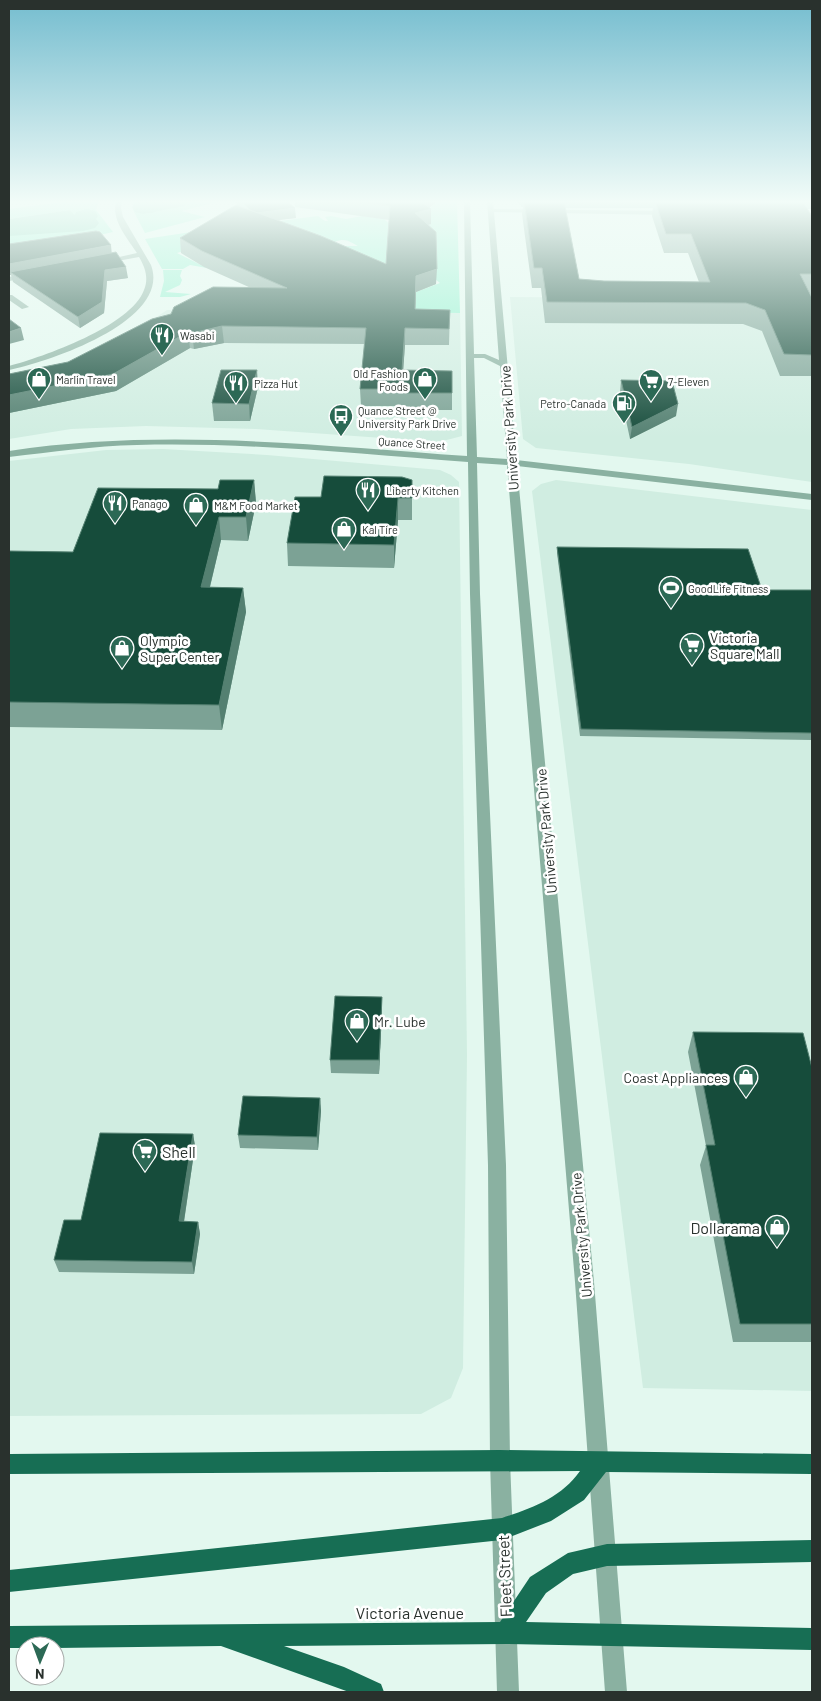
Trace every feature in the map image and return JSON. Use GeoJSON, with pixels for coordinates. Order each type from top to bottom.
{"type":"FeatureCollection","features":[{"type":"Feature","properties":{"kind":"highway"},"geometry":{"type":"LineString","coordinates":[[9,1464],[500,1460],[812,1464]]}},
{"type":"Feature","properties":{"kind":"highway"},"geometry":{"type":"LineString","coordinates":[[9,1582],[502,1529],[544,1514],[578,1493],[600,1462]]}},
{"type":"Feature","properties":{"kind":"highway"},"geometry":{"type":"LineString","coordinates":[[506,1633],[538,1585],[568,1564],[607,1555],[812,1552]]}},
{"type":"Feature","properties":{"kind":"highway","name":"Victoria Avenue"},"geometry":{"type":"LineString","coordinates":[[9,1638],[506,1633],[812,1639]]}},
{"type":"Feature","properties":{"kind":"highway"},"geometry":{"type":"LineString","coordinates":[[217,1635],[344,1678],[373,1692]]}},
{"type":"Feature","properties":{"kind":"street"},"geometry":{"type":"LineString","coordinates":[[9,368],[59,353],[87,341],[129,315],[150,286],[150,280]]}},
{"type":"Feature","properties":{"kind":"street"},"geometry":{"type":"LineString","coordinates":[[468,280],[475,594],[497,1165],[500,1460]]}},
{"type":"Feature","properties":{"kind":"street","name":"University Park Drive"},"geometry":{"type":"LineString","coordinates":[[497,280],[511,462],[565,1039],[600,1462]]}},
{"type":"Feature","properties":{"kind":"street"},"geometry":{"type":"LineString","coordinates":[[9,297],[25,307]]}},
{"type":"Feature","properties":{"kind":"street"},"geometry":{"type":"LineString","coordinates":[[469,356],[485,356],[504,366]]}},
{"type":"Feature","properties":{"kind":"street","name":"Quance Street"},"geometry":{"type":"LineString","coordinates":[[9,454],[73,445],[162,441],[275,446],[511,462],[812,497]]}},
{"type":"Feature","properties":{"kind":"street","name":"Fleet Street"},"geometry":{"type":"LineString","coordinates":[[500,1460],[508,1692]]}},
{"type":"Feature","properties":{"kind":"street"},"geometry":{"type":"LineString","coordinates":[[600,1462],[616,1692]]}},
{"type":"Feature","properties":{"kind":"shaded area"},"geometry":{"type":"Polygon","coordinates":[[[182,280],[180,285],[165,292],[191,294],[180,297],[160,297],[164,281],[182,280]]]}},
{"type":"Feature","properties":{"kind":"shaded area"},"geometry":{"type":"Polygon","coordinates":[[[437,280],[459,280],[460,313],[384,312],[408,295],[440,283],[437,280]]]}},
{"type":"Feature","properties":{"kind":"shaded area"},"geometry":{"type":"Polygon","coordinates":[[[510,297],[812,299],[812,482],[689,464],[536,448],[523,439],[510,297]]]}},
{"type":"Feature","properties":{"kind":"shaded area"},"geometry":{"type":"Polygon","coordinates":[[[167,310],[460,313],[462,436],[439,442],[256,429],[146,426],[71,429],[9,439],[9,384],[36,378],[130,335],[167,310]]]}},
{"type":"Feature","properties":{"kind":"shaded area"},"geometry":{"type":"Polygon","coordinates":[[[163,449],[267,455],[440,470],[451,475],[459,482],[467,1055],[463,1368],[451,1398],[421,1414],[9,1416],[9,461],[106,450],[163,449]]]}},
{"type":"Feature","properties":{"kind":"shaded area"},"geometry":{"type":"Polygon","coordinates":[[[556,480],[812,510],[812,1391],[643,1388],[532,491],[541,484],[556,480]]]}},
{"type":"Feature","properties":{"kind":"building"},"geometry":{"type":"Polygon","coordinates":[[[23,280],[104,280],[102,302],[78,317],[23,280]]]}},
{"type":"Feature","properties":{"kind":"building"},"geometry":{"type":"Polygon","coordinates":[[[269,280],[416,280],[415,309],[450,310],[449,329],[405,328],[402,370],[452,371],[452,393],[405,393],[405,389],[360,389],[366,328],[222,326],[192,333],[188,332],[113,374],[9,395],[9,374],[68,362],[152,319],[171,314],[174,307],[213,287],[287,288],[269,280]]]}},
{"type":"Feature","properties":{"kind":"building"},"geometry":{"type":"Polygon","coordinates":[[[544,280],[710,282],[709,280],[803,280],[812,298],[812,355],[784,354],[765,310],[746,303],[547,302],[544,280]]]}},
{"type":"Feature","properties":{"kind":"building"},"geometry":{"type":"Polygon","coordinates":[[[9,319],[21,328],[9,332],[9,319]]]}},
{"type":"Feature","properties":{"kind":"building"},"geometry":{"type":"Polygon","coordinates":[[[221,370],[257,370],[249,404],[212,403],[221,370]]]}},
{"type":"Feature","properties":{"kind":"building"},"geometry":{"type":"Polygon","coordinates":[[[621,380],[672,381],[678,404],[632,427],[621,380]]]}},
{"type":"Feature","properties":{"kind":"building"},"geometry":{"type":"Polygon","coordinates":[[[324,476],[402,477],[412,480],[412,498],[398,498],[394,545],[287,543],[295,497],[321,497],[324,476]]]}},
{"type":"Feature","properties":{"kind":"building","name":"Olympic Super Center"},"geometry":{"type":"Polygon","coordinates":[[[220,480],[254,480],[246,517],[219,517],[201,587],[243,588],[219,705],[9,702],[9,551],[73,552],[98,488],[218,489],[220,480]]]}},
{"type":"Feature","properties":{"kind":"building","name":"Victoria Square Mall"},"geometry":{"type":"Polygon","coordinates":[[[557,547],[748,549],[762,590],[812,590],[812,733],[581,729],[557,547]]]}},
{"type":"Feature","properties":{"kind":"building","name":"Mr. Lube"},"geometry":{"type":"Polygon","coordinates":[[[335,996],[382,997],[379,1060],[330,1060],[335,996]]]}},
{"type":"Feature","properties":{"kind":"building"},"geometry":{"type":"Polygon","coordinates":[[[693,1032],[803,1033],[812,1068],[812,1324],[740,1324],[706,1145],[715,1145],[693,1032]]]}},
{"type":"Feature","properties":{"kind":"building"},"geometry":{"type":"Polygon","coordinates":[[[243,1096],[320,1098],[317,1137],[238,1135],[243,1096]]]}},
{"type":"Feature","properties":{"kind":"building"},"geometry":{"type":"Polygon","coordinates":[[[100,1133],[193,1134],[179,1221],[198,1222],[192,1262],[54,1260],[64,1220],[81,1220],[100,1133]]]}},
{"type":"Feature","properties":{"kind":"place","name":"Wasabi"},"geometry":{"type":"Point","coordinates":[162,356]}},
{"type":"Feature","properties":{"kind":"place","name":"Marlin Travel"},"geometry":{"type":"Point","coordinates":[39,400]}},
{"type":"Feature","properties":{"kind":"place","name":"Old Fashion Foods"},"geometry":{"type":"Point","coordinates":[425,400]}},
{"type":"Feature","properties":{"kind":"place","name":"7-Eleven"},"geometry":{"type":"Point","coordinates":[651,402]}},
{"type":"Feature","properties":{"kind":"place","name":"Pizza Hut"},"geometry":{"type":"Point","coordinates":[236,404]}},
{"type":"Feature","properties":{"kind":"place","name":"Petro-Canada"},"geometry":{"type":"Point","coordinates":[624,424]}},
{"type":"Feature","properties":{"kind":"place","name":"Quance Street @ University Park Drive"},"geometry":{"type":"Point","coordinates":[341,437]}},
{"type":"Feature","properties":{"kind":"place","name":"Liberty Kitchen"},"geometry":{"type":"Point","coordinates":[368,511]}},
{"type":"Feature","properties":{"kind":"place","name":"Panago"},"geometry":{"type":"Point","coordinates":[115,524]}},
{"type":"Feature","properties":{"kind":"place","name":"M&M Food Market"},"geometry":{"type":"Point","coordinates":[196,526]}},
{"type":"Feature","properties":{"kind":"place","name":"Kal Tire"},"geometry":{"type":"Point","coordinates":[344,550]}},
{"type":"Feature","properties":{"kind":"place","name":"GoodLife Fitness"},"geometry":{"type":"Point","coordinates":[671,609]}},
{"type":"Feature","properties":{"kind":"place","name":"Victoria Square Mall"},"geometry":{"type":"Point","coordinates":[692,666]}},
{"type":"Feature","properties":{"kind":"place","name":"Olympic Super Center"},"geometry":{"type":"Point","coordinates":[122,669]}},
{"type":"Feature","properties":{"kind":"place","name":"Mr. Lube"},"geometry":{"type":"Point","coordinates":[357,1042]}},
{"type":"Feature","properties":{"kind":"place","name":"Coast Appliances"},"geometry":{"type":"Point","coordinates":[746,1098]}},
{"type":"Feature","properties":{"kind":"place","name":"Shell"},"geometry":{"type":"Point","coordinates":[145,1172]}},
{"type":"Feature","properties":{"kind":"place","name":"Dollarama"},"geometry":{"type":"Point","coordinates":[777,1248]}}]}
